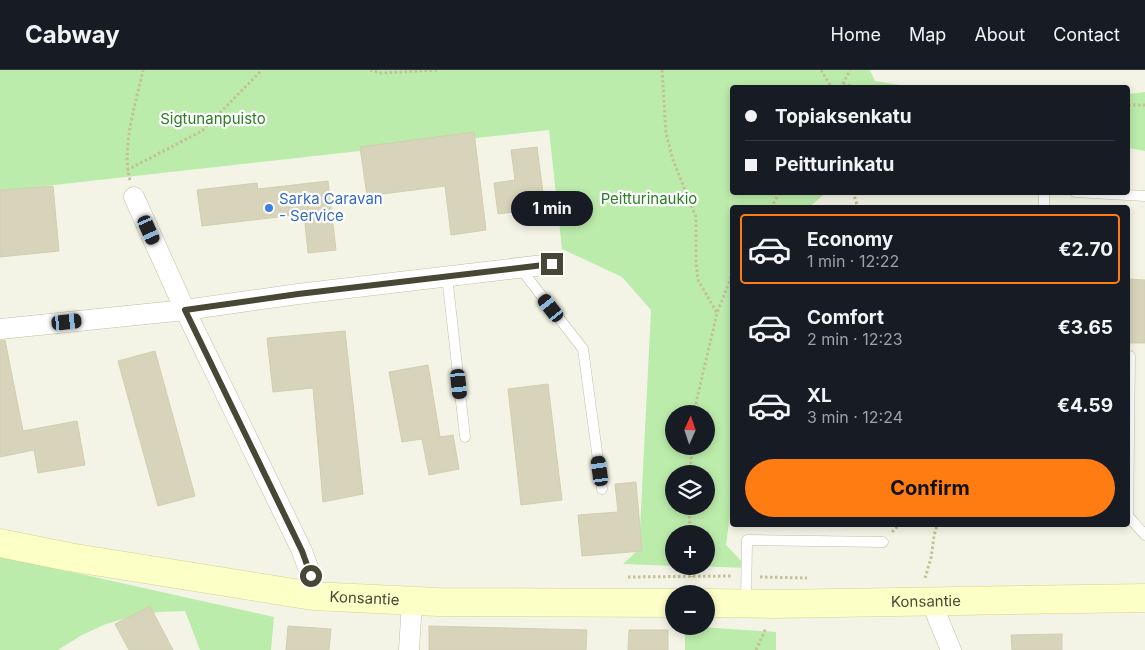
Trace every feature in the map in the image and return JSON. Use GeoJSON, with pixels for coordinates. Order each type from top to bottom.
{"type":"FeatureCollection","features":[{"type":"Feature","properties":{"kind":"street"},"geometry":{"type":"LineString","coordinates":[[134,198],[185,310],[302,551],[311,576],[313,596]]}},
{"type":"Feature","properties":{"kind":"street"},"geometry":{"type":"LineString","coordinates":[[0,330],[185,310],[298,294],[552,264]]}},
{"type":"Feature","properties":{"kind":"street","name":"Konsantie"},"geometry":{"type":"LineString","coordinates":[[0,543],[70,557],[313,596],[412,602],[665,603]]}},
{"type":"Feature","properties":{"kind":"street"},"geometry":{"type":"LineString","coordinates":[[930,592],[937,616],[951,650]]}},
{"type":"Feature","properties":{"kind":"street","name":"Konsantie"},"geometry":{"type":"LineString","coordinates":[[715,603],[746,603],[930,592],[1145,598]]}},
{"type":"Feature","properties":{"kind":"street"},"geometry":{"type":"LineString","coordinates":[[409,650],[412,602]]}},
{"type":"Feature","properties":{"kind":"lane"},"geometry":{"type":"LineString","coordinates":[[1128,195],[1145,196]]}},
{"type":"Feature","properties":{"kind":"lane"},"geometry":{"type":"LineString","coordinates":[[520,268],[583,349],[602,489]]}},
{"type":"Feature","properties":{"kind":"lane"},"geometry":{"type":"LineString","coordinates":[[447,276],[465,437]]}},
{"type":"Feature","properties":{"kind":"lane"},"geometry":{"type":"LineString","coordinates":[[1130,518],[1145,535]]}},
{"type":"Feature","properties":{"kind":"lane"},"geometry":{"type":"LineString","coordinates":[[746,603],[747,540],[883,542]]}},
{"type":"Feature","properties":{"kind":"path"},"geometry":{"type":"LineString","coordinates":[[134,198],[127,170],[128,145],[143,70]]}},
{"type":"Feature","properties":{"kind":"path"},"geometry":{"type":"LineString","coordinates":[[127,170],[202,131],[262,70]]}},
{"type":"Feature","properties":{"kind":"path"},"geometry":{"type":"LineString","coordinates":[[370,70],[381,73],[438,70]]}},
{"type":"Feature","properties":{"kind":"path"},"geometry":{"type":"LineString","coordinates":[[381,73],[386,70]]}},
{"type":"Feature","properties":{"kind":"path"},"geometry":{"type":"LineString","coordinates":[[662,70],[666,133],[673,160],[696,217],[698,280],[716,313]]}},
{"type":"Feature","properties":{"kind":"path"},"geometry":{"type":"LineString","coordinates":[[821,70],[830,85]]}},
{"type":"Feature","properties":{"kind":"path"},"geometry":{"type":"LineString","coordinates":[[847,85],[843,84],[850,70]]}},
{"type":"Feature","properties":{"kind":"path"},"geometry":{"type":"LineString","coordinates":[[1130,105],[1145,105]]}},
{"type":"Feature","properties":{"kind":"path"},"geometry":{"type":"LineString","coordinates":[[697,405],[716,313],[730,280]]}},
{"type":"Feature","properties":{"kind":"path"},"geometry":{"type":"LineString","coordinates":[[930,592],[931,558],[936,527]]}},
{"type":"Feature","properties":{"kind":"path"},"geometry":{"type":"LineString","coordinates":[[756,650],[767,627]]}},
{"type":"Feature","properties":{"kind":"green space"},"geometry":{"type":"Polygon","coordinates":[[[0,70],[870,70],[875,81],[900,85],[730,85],[730,195],[824,195],[811,205],[730,205],[730,516],[726,545],[748,568],[715,567],[715,525],[665,525],[665,566],[623,564],[639,549],[651,310],[622,277],[562,249],[549,130],[0,191],[0,70]]]}},
{"type":"Feature","properties":{"kind":"green space"},"geometry":{"type":"Polygon","coordinates":[[[1145,92],[1145,151],[1130,148],[1130,94],[1145,92]]]}},
{"type":"Feature","properties":{"kind":"green space"},"geometry":{"type":"Polygon","coordinates":[[[0,556],[274,617],[271,650],[200,650],[185,611],[133,616],[106,624],[82,635],[58,650],[0,650],[0,556]]]}},
{"type":"Feature","properties":{"kind":"green space"},"geometry":{"type":"Polygon","coordinates":[[[715,628],[776,632],[776,650],[685,650],[685,635],[715,635],[715,628]]]}},
{"type":"Feature","properties":{"kind":"building"},"geometry":{"type":"Polygon","coordinates":[[[474,132],[486,230],[451,235],[445,186],[367,196],[360,147],[474,132]]]}},
{"type":"Feature","properties":{"kind":"building"},"geometry":{"type":"Polygon","coordinates":[[[537,147],[545,208],[498,214],[494,183],[515,180],[511,150],[537,147]]]}},
{"type":"Feature","properties":{"kind":"building"},"geometry":{"type":"Polygon","coordinates":[[[328,181],[336,250],[308,253],[304,214],[202,226],[197,190],[257,183],[258,189],[328,181]]]}},
{"type":"Feature","properties":{"kind":"building"},"geometry":{"type":"Polygon","coordinates":[[[53,186],[59,251],[0,257],[0,190],[53,186]]]}},
{"type":"Feature","properties":{"kind":"building"},"geometry":{"type":"Polygon","coordinates":[[[1130,279],[1145,280],[1145,343],[1130,343],[1130,279]]]}},
{"type":"Feature","properties":{"kind":"building"},"geometry":{"type":"Polygon","coordinates":[[[345,331],[363,494],[323,502],[313,388],[273,392],[267,338],[345,331]]]}},
{"type":"Feature","properties":{"kind":"building"},"geometry":{"type":"Polygon","coordinates":[[[5,340],[23,431],[77,421],[85,465],[38,473],[34,450],[0,457],[0,341],[5,340]]]}},
{"type":"Feature","properties":{"kind":"building"},"geometry":{"type":"Polygon","coordinates":[[[155,351],[195,496],[158,506],[118,361],[155,351]]]}},
{"type":"Feature","properties":{"kind":"building"},"geometry":{"type":"Polygon","coordinates":[[[428,365],[440,437],[453,435],[459,469],[429,475],[422,439],[402,442],[389,372],[428,365]]]}},
{"type":"Feature","properties":{"kind":"building"},"geometry":{"type":"Polygon","coordinates":[[[548,384],[562,500],[521,505],[508,389],[548,384]]]}},
{"type":"Feature","properties":{"kind":"building"},"geometry":{"type":"Polygon","coordinates":[[[636,482],[642,551],[582,556],[578,515],[618,512],[615,484],[636,482]]]}},
{"type":"Feature","properties":{"kind":"building"},"geometry":{"type":"Polygon","coordinates":[[[150,606],[173,650],[129,650],[115,624],[150,606]]]}},
{"type":"Feature","properties":{"kind":"building"},"geometry":{"type":"Polygon","coordinates":[[[288,626],[331,629],[329,650],[286,650],[288,626]]]}},
{"type":"Feature","properties":{"kind":"building"},"geometry":{"type":"Polygon","coordinates":[[[429,626],[587,630],[586,650],[429,650],[429,626]]]}},
{"type":"Feature","properties":{"kind":"building"},"geometry":{"type":"Polygon","coordinates":[[[629,630],[665,630],[665,635],[668,635],[668,650],[628,650],[629,630]]]}},
{"type":"Feature","properties":{"kind":"building"},"geometry":{"type":"Polygon","coordinates":[[[1062,634],[1062,650],[1012,650],[1011,635],[1062,634]]]}},
{"type":"Feature","properties":{"kind":"place","name":"Sarka Caravan - Service"},"geometry":{"type":"Point","coordinates":[269,208]}},
{"type":"Feature","properties":{"kind":"route"},"geometry":{"type":"LineString","coordinates":[[311,576],[302,551],[185,310],[298,294],[552,264]]}},
{"type":"Feature","properties":{"kind":"park label","name":"Sigtunanpuisto"},"geometry":{"type":"Point","coordinates":[213,119]}},
{"type":"Feature","properties":{"kind":"park label","name":"Peitturinaukio"},"geometry":{"type":"Point","coordinates":[649,199]}}]}
